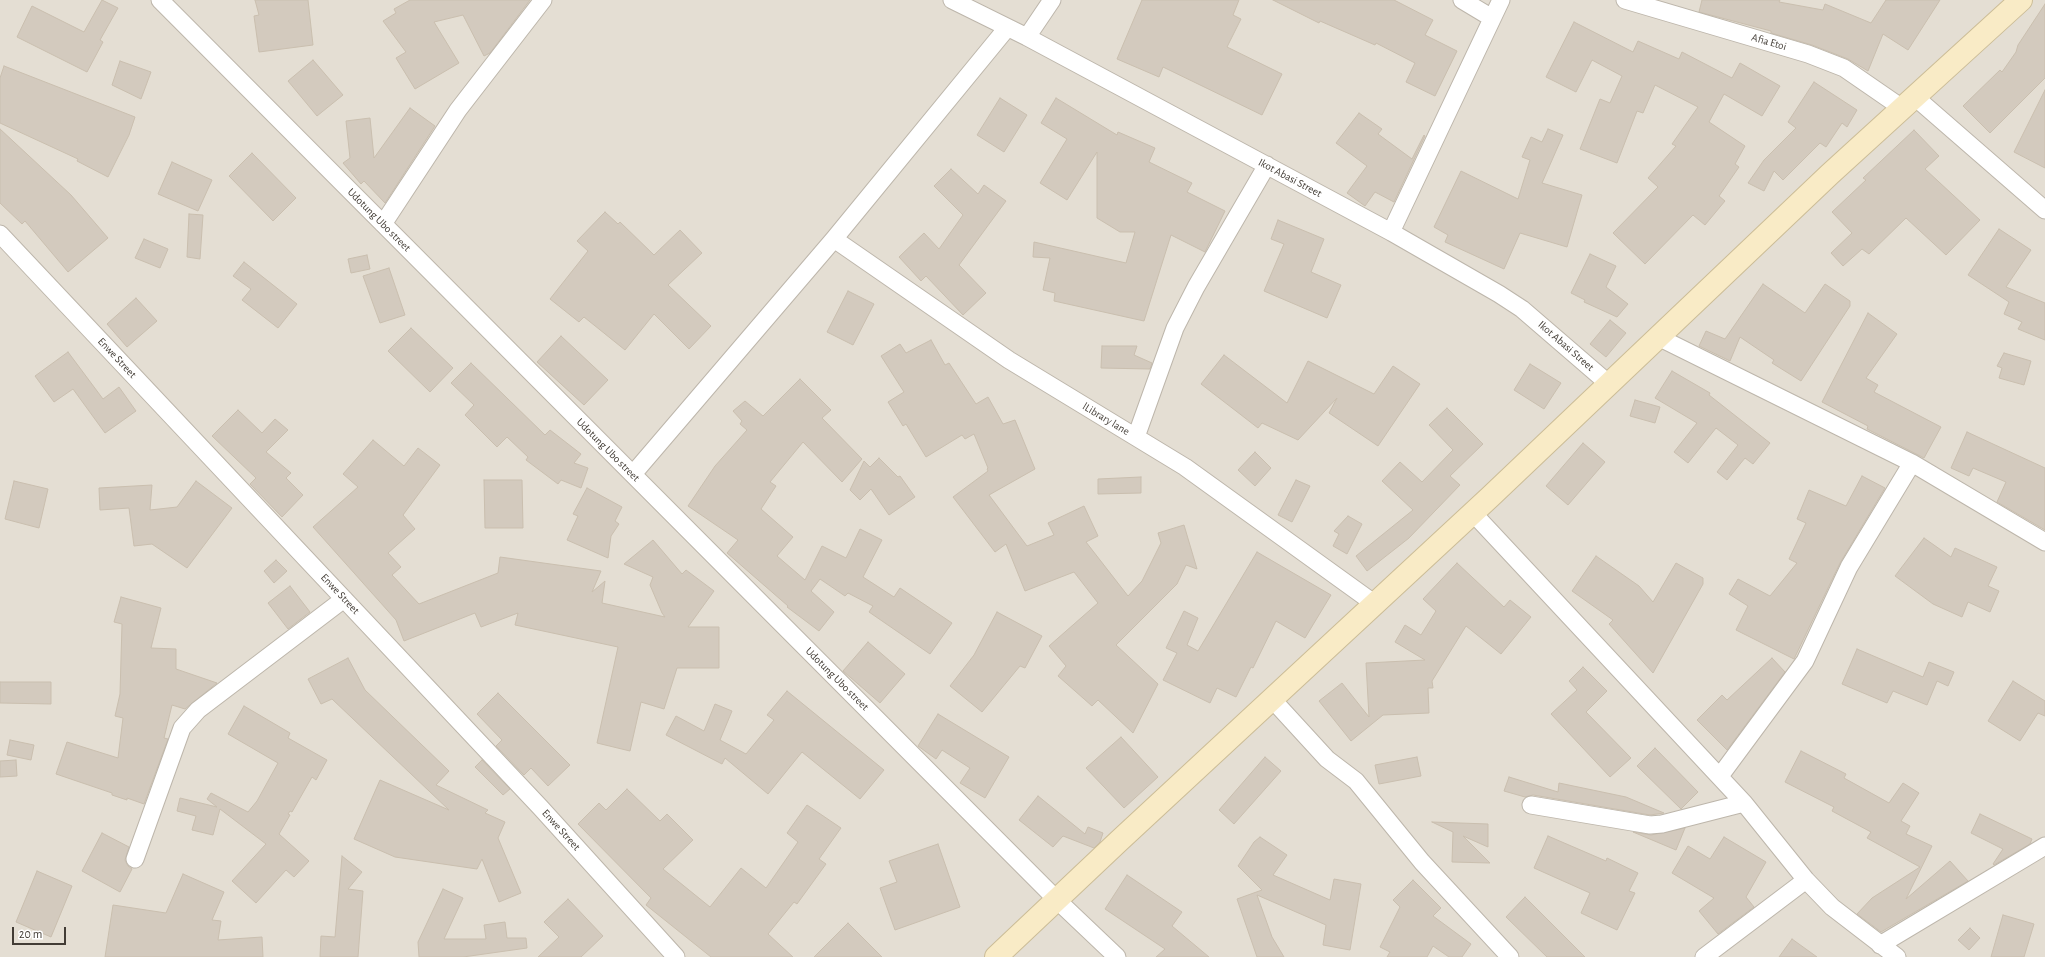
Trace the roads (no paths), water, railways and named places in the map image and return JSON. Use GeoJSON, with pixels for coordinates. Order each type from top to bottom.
{"type":"FeatureCollection","features":[{"type":"Feature","properties":{"kind":"street","name":"Udotung Ubo street"},"geometry":{"type":"LineString","coordinates":[[160,0],[1057,900],[1117,957]]}},
{"type":"Feature","properties":{"kind":"street"},"geometry":{"type":"LineString","coordinates":[[384,224],[458,110],[543,0]]}},
{"type":"Feature","properties":{"kind":"street","name":"Ikot Abasi Street"},"geometry":{"type":"LineString","coordinates":[[952,0],[1027,37],[1391,232],[1522,309],[1609,384]]}},
{"type":"Feature","properties":{"kind":"street"},"geometry":{"type":"LineString","coordinates":[[1027,37],[1052,0]]}},
{"type":"Feature","properties":{"kind":"street"},"geometry":{"type":"LineString","coordinates":[[1462,0],[1492,18]]}},
{"type":"Feature","properties":{"kind":"street"},"geometry":{"type":"LineString","coordinates":[[1391,232],[1501,0]]}},
{"type":"Feature","properties":{"kind":"street","name":"Afia Etoi"},"geometry":{"type":"LineString","coordinates":[[1625,0],[1808,54],[1844,68],[1909,102],[2045,210]]}},
{"type":"Feature","properties":{"kind":"street"},"geometry":{"type":"LineString","coordinates":[[996,957],[1473,513],[1830,174],[2021,0]]}},
{"type":"Feature","properties":{"kind":"street"},"geometry":{"type":"LineString","coordinates":[[633,474],[834,239],[1007,28]]}},
{"type":"Feature","properties":{"kind":"street"},"geometry":{"type":"LineString","coordinates":[[1136,437],[1175,328],[1196,287],[1267,165]]}},
{"type":"Feature","properties":{"kind":"street","name":"Enwe Street"},"geometry":{"type":"LineString","coordinates":[[0,234],[540,807],[676,957]]}},
{"type":"Feature","properties":{"kind":"street","name":"lLibrary lane"},"geometry":{"type":"LineString","coordinates":[[834,239],[1009,360],[1185,467],[1375,604]]}},
{"type":"Feature","properties":{"kind":"street"},"geometry":{"type":"LineString","coordinates":[[1658,337],[1912,463],[2045,542]]}},
{"type":"Feature","properties":{"kind":"street"},"geometry":{"type":"LineString","coordinates":[[1720,776],[1805,661],[1849,567],[1912,463]]}},
{"type":"Feature","properties":{"kind":"street"},"geometry":{"type":"LineString","coordinates":[[1473,513],[1744,802],[1806,880],[1832,907],[1897,957]]}},
{"type":"Feature","properties":{"kind":"street"},"geometry":{"type":"LineString","coordinates":[[135,859],[182,728],[198,710],[344,599]]}},
{"type":"Feature","properties":{"kind":"street"},"geometry":{"type":"LineString","coordinates":[[1272,699],[1327,759],[1356,782],[1422,862],[1510,957]]}},
{"type":"Feature","properties":{"kind":"street"},"geometry":{"type":"LineString","coordinates":[[1531,805],[1650,825],[1662,824],[1744,802]]}},
{"type":"Feature","properties":{"kind":"street"},"geometry":{"type":"LineString","coordinates":[[1880,945],[2045,846]]}},
{"type":"Feature","properties":{"kind":"street"},"geometry":{"type":"LineString","coordinates":[[1704,957],[1806,880]]}}]}
